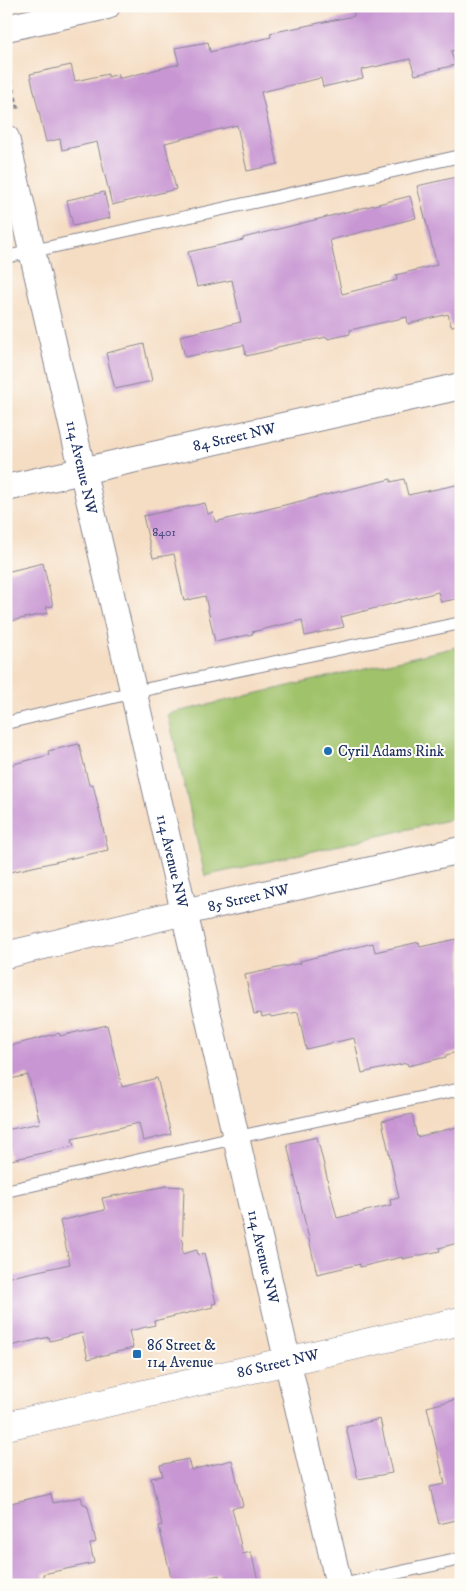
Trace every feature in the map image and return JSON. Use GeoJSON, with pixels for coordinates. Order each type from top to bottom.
{"type":"FeatureCollection","features":[{"type":"Feature","properties":{"kind":"street"},"geometry":{"type":"LineString","coordinates":[[6,28],[107,6]]}},
{"type":"Feature","properties":{"kind":"street","name":"114 Avenue NW"},"geometry":{"type":"LineString","coordinates":[[6,138],[340,1585]]}},
{"type":"Feature","properties":{"kind":"street","name":"84 Street NW"},"geometry":{"type":"LineString","coordinates":[[6,488],[461,386]]}},
{"type":"Feature","properties":{"kind":"street","name":"85 Street NW"},"geometry":{"type":"LineString","coordinates":[[6,956],[184,912],[461,850]]}},
{"type":"Feature","properties":{"kind":"street","name":"86 Street NW"},"geometry":{"type":"LineString","coordinates":[[6,1426],[461,1322]]}},
{"type":"Feature","properties":{"kind":"lane"},"geometry":{"type":"LineString","coordinates":[[6,257],[461,156]]}},
{"type":"Feature","properties":{"kind":"lane"},"geometry":{"type":"LineString","coordinates":[[6,723],[134,692],[461,623]]}},
{"type":"Feature","properties":{"kind":"lane"},"geometry":{"type":"LineString","coordinates":[[6,1191],[236,1137],[461,1089]]}},
{"type":"Feature","properties":{"kind":"lane"},"geometry":{"type":"LineString","coordinates":[[340,1585],[461,1559]]}},
{"type":"Feature","properties":{"kind":"green space"},"geometry":{"type":"Polygon","coordinates":[[[461,646],[461,817],[205,876],[168,714],[461,646]]]}},
{"type":"Feature","properties":{"kind":"building"},"geometry":{"type":"Polygon","coordinates":[[[385,6],[461,6],[461,49],[451,51],[455,65],[415,75],[410,59],[361,70],[363,78],[323,87],[321,78],[261,92],[278,164],[247,171],[237,125],[165,143],[176,189],[112,205],[97,142],[62,150],[60,139],[46,142],[30,74],[71,65],[75,81],[108,74],[108,77],[118,74],[119,78],[122,78],[179,64],[175,48],[208,42],[210,52],[271,37],[270,33],[354,16],[354,13],[385,6]]]}},
{"type":"Feature","properties":{"kind":"building"},"geometry":{"type":"Polygon","coordinates":[[[461,176],[461,325],[451,326],[448,314],[408,324],[407,317],[350,330],[350,334],[277,347],[277,349],[246,356],[244,345],[185,357],[180,336],[241,322],[232,280],[197,287],[188,252],[243,240],[243,238],[410,196],[416,218],[330,240],[342,294],[397,280],[396,275],[437,265],[417,186],[461,176]]]}},
{"type":"Feature","properties":{"kind":"building"},"geometry":{"type":"Polygon","coordinates":[[[104,192],[110,218],[73,226],[67,200],[104,192]]]}},
{"type":"Feature","properties":{"kind":"building"},"geometry":{"type":"Polygon","coordinates":[[[144,344],[152,381],[115,389],[106,353],[144,344]]]}},
{"type":"Feature","properties":{"kind":"building"},"geometry":{"type":"Polygon","coordinates":[[[391,479],[391,482],[404,479],[408,495],[461,484],[461,598],[441,602],[438,592],[341,617],[344,627],[305,636],[302,620],[252,632],[253,634],[215,642],[205,596],[184,601],[174,554],[153,558],[143,516],[205,503],[208,514],[213,512],[215,522],[391,479]]]}},
{"type":"Feature","properties":{"kind":"building"},"geometry":{"type":"Polygon","coordinates":[[[43,563],[53,606],[46,607],[48,613],[6,622],[6,572],[43,563]]]}},
{"type":"Feature","properties":{"kind":"building"},"geometry":{"type":"Polygon","coordinates":[[[79,744],[89,785],[93,784],[108,850],[6,873],[6,766],[49,755],[48,751],[79,744]]]}},
{"type":"Feature","properties":{"kind":"building"},"geometry":{"type":"Polygon","coordinates":[[[461,938],[461,1051],[446,1055],[446,1057],[408,1066],[407,1063],[362,1073],[354,1038],[306,1049],[298,1012],[271,1017],[270,1015],[262,1017],[261,1013],[254,1014],[245,975],[301,963],[300,961],[373,943],[375,952],[419,942],[420,947],[461,938]]]}},
{"type":"Feature","properties":{"kind":"building"},"geometry":{"type":"Polygon","coordinates":[[[107,1025],[122,1087],[157,1078],[171,1134],[143,1141],[139,1123],[72,1139],[74,1146],[11,1160],[6,1130],[40,1123],[28,1075],[6,1080],[6,1047],[59,1033],[60,1036],[107,1025]]]}},
{"type":"Feature","properties":{"kind":"building"},"geometry":{"type":"Polygon","coordinates":[[[412,1114],[417,1137],[461,1126],[461,1242],[439,1248],[440,1251],[402,1259],[402,1257],[360,1267],[360,1264],[317,1274],[287,1144],[317,1137],[337,1218],[391,1205],[390,1200],[399,1198],[382,1121],[412,1114]]]}},
{"type":"Feature","properties":{"kind":"building"},"geometry":{"type":"Polygon","coordinates":[[[167,1186],[184,1187],[182,1254],[197,1250],[198,1255],[204,1253],[216,1303],[212,1304],[213,1307],[154,1321],[155,1325],[129,1331],[133,1348],[88,1359],[82,1333],[50,1341],[49,1337],[6,1347],[6,1278],[70,1264],[60,1221],[105,1210],[102,1198],[167,1186]]]}},
{"type":"Feature","properties":{"kind":"building"},"geometry":{"type":"Polygon","coordinates":[[[461,1398],[461,1519],[439,1524],[430,1487],[445,1484],[427,1407],[461,1398]]]}},
{"type":"Feature","properties":{"kind":"building"},"geometry":{"type":"Polygon","coordinates":[[[380,1419],[392,1473],[358,1479],[346,1427],[380,1419]]]}},
{"type":"Feature","properties":{"kind":"building"},"geometry":{"type":"Polygon","coordinates":[[[188,1459],[191,1470],[232,1460],[243,1506],[232,1508],[243,1554],[251,1552],[259,1585],[221,1585],[219,1575],[173,1585],[159,1526],[162,1525],[151,1478],[163,1476],[160,1465],[188,1459]]]}},
{"type":"Feature","properties":{"kind":"building"},"geometry":{"type":"Polygon","coordinates":[[[51,1494],[53,1503],[81,1497],[83,1504],[86,1504],[88,1507],[96,1542],[90,1544],[94,1563],[43,1574],[45,1585],[6,1585],[6,1504],[51,1494]]]}},
{"type":"Feature","properties":{"kind":"place","name":"Cyril Adams Rink"},"geometry":{"type":"Point","coordinates":[328,751]}},
{"type":"Feature","properties":{"kind":"place","name":"86 Street & 114 Avenue"},"geometry":{"type":"Point","coordinates":[137,1354]}}]}
